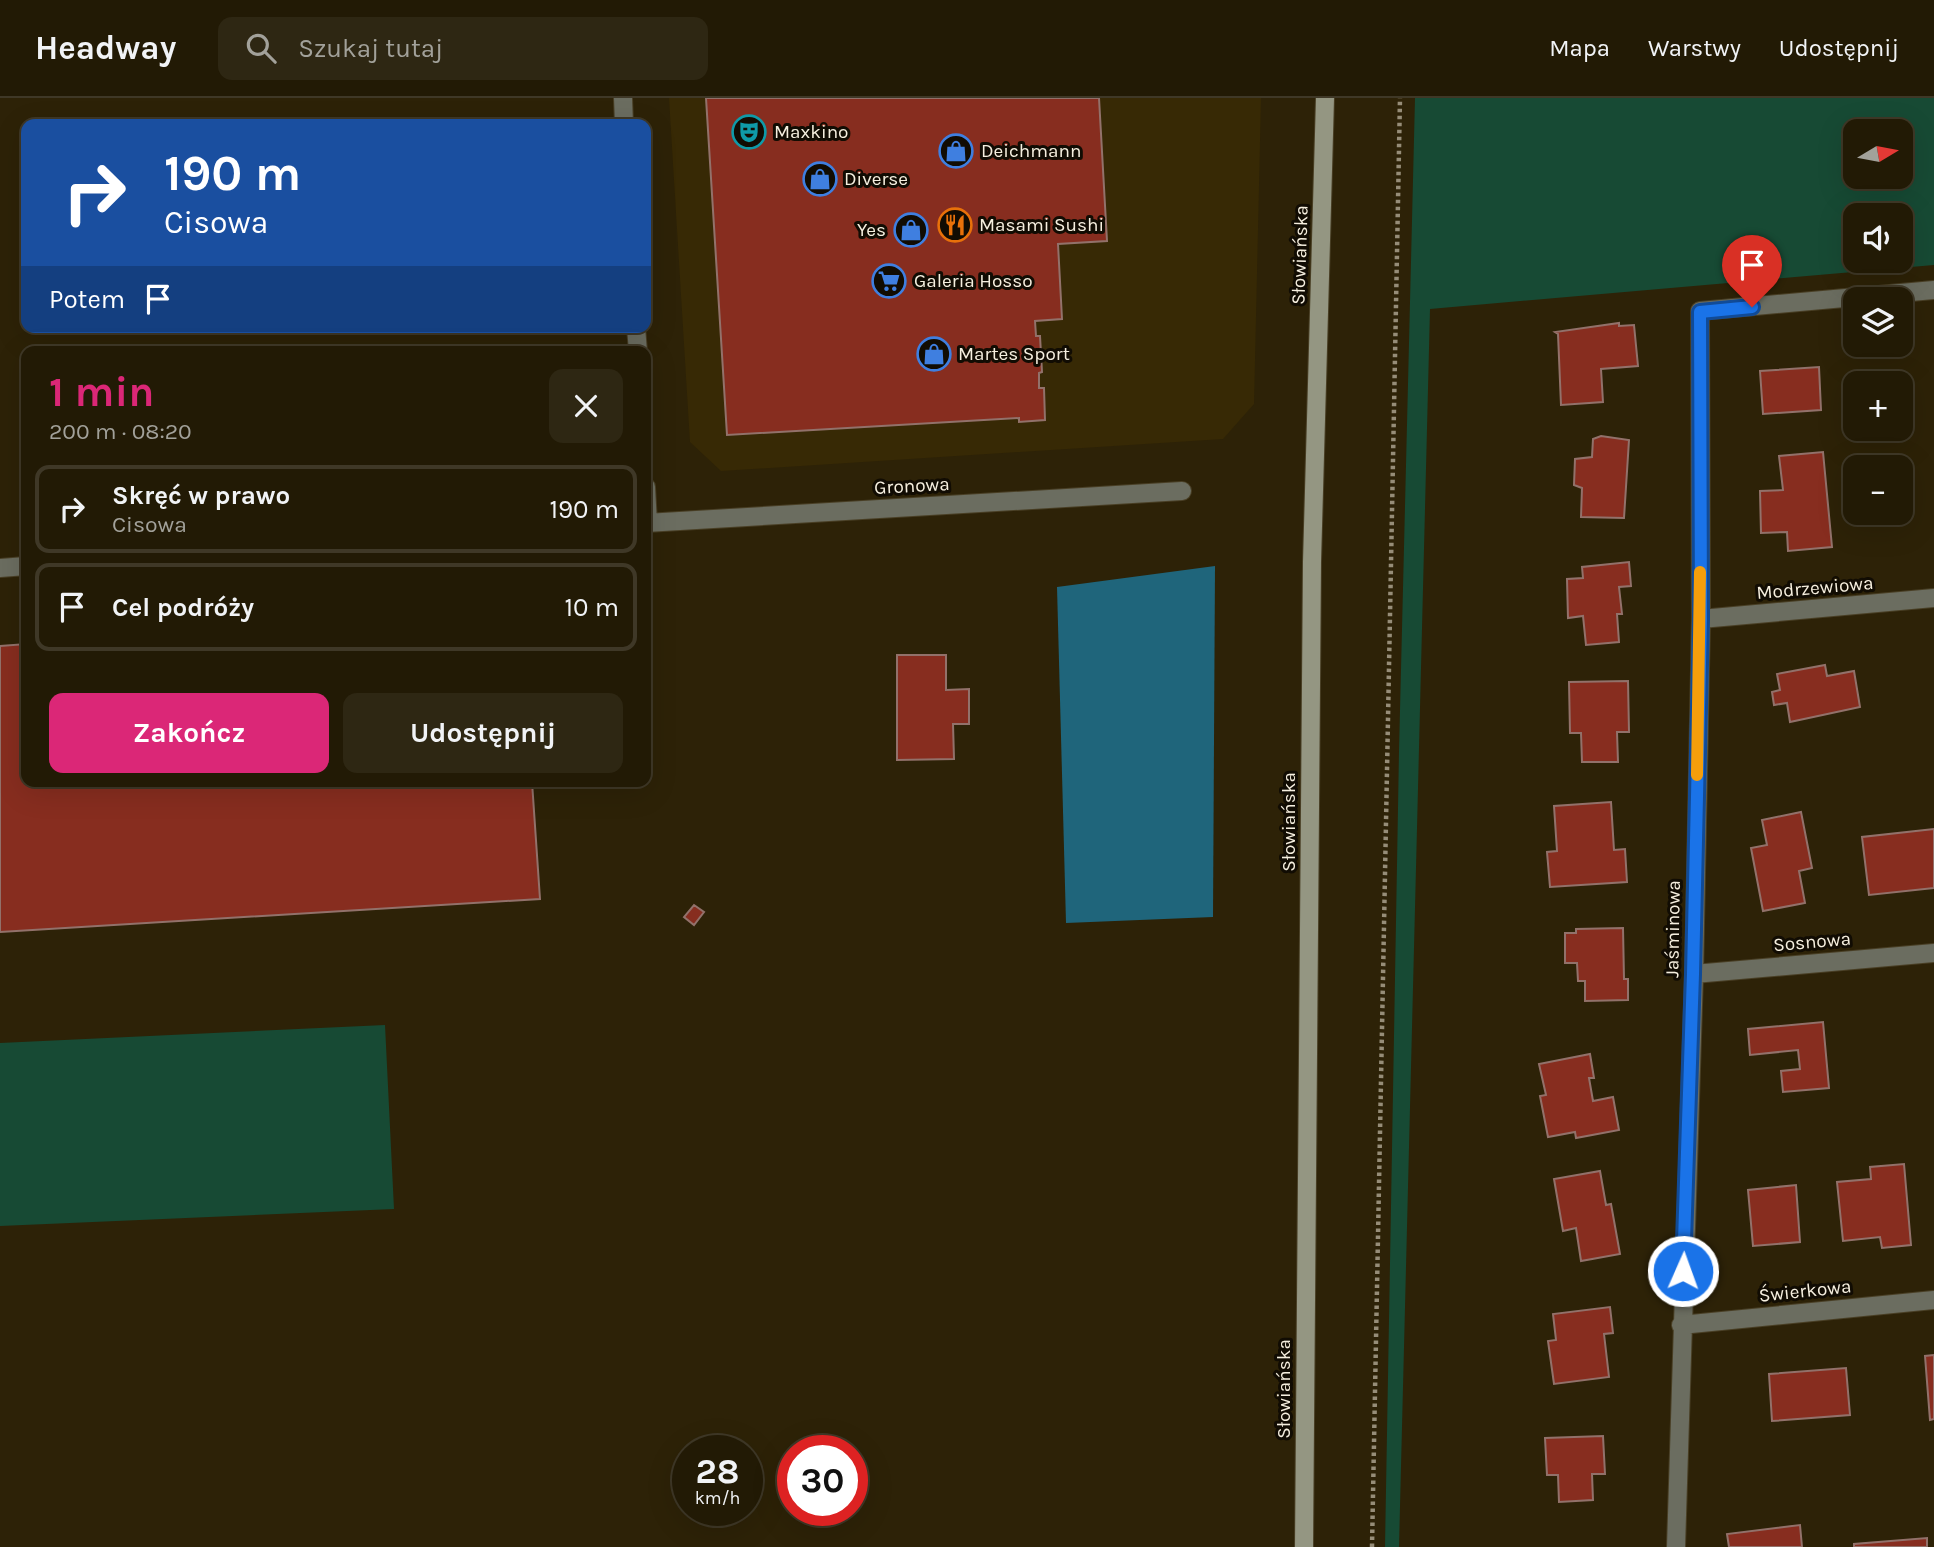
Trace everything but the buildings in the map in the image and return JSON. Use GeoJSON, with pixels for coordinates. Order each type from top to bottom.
{"type":"FeatureCollection","features":[{"type":"Feature","properties":{"kind":"main road","name":"Słowiańska"},"geometry":{"type":"LineString","coordinates":[[1304,1547],[1312,562],[1325,98]]}},
{"type":"Feature","properties":{"kind":"street"},"geometry":{"type":"LineString","coordinates":[[623,98],[624,119]]}},
{"type":"Feature","properties":{"kind":"street","name":"Jaśminowa"},"geometry":{"type":"LineString","coordinates":[[1676,1547],[1701,619],[1700,312],[1934,290]]}},
{"type":"Feature","properties":{"kind":"street","name":"Gronowa"},"geometry":{"type":"LineString","coordinates":[[651,523],[1182,491]]}},
{"type":"Feature","properties":{"kind":"street"},"geometry":{"type":"LineString","coordinates":[[0,568],[21,566]]}},
{"type":"Feature","properties":{"kind":"street","name":"Modrzewiowa"},"geometry":{"type":"LineString","coordinates":[[1701,619],[1934,598]]}},
{"type":"Feature","properties":{"kind":"street","name":"Sosnowa"},"geometry":{"type":"LineString","coordinates":[[1693,974],[1934,953]]}},
{"type":"Feature","properties":{"kind":"street","name":"Świerkowa"},"geometry":{"type":"LineString","coordinates":[[1681,1325],[1934,1300]]}},
{"type":"Feature","properties":{"kind":"path"},"geometry":{"type":"LineString","coordinates":[[1372,1547],[1400,98]]}},
{"type":"Feature","properties":{"kind":"shaded area"},"geometry":{"type":"Polygon","coordinates":[[[669,98],[1261,98],[1254,404],[1223,439],[721,471],[690,442],[669,98]]]}},
{"type":"Feature","properties":{"kind":"green space"},"geometry":{"type":"Polygon","coordinates":[[[1415,98],[1934,98],[1934,265],[1913,267],[1913,203],[1843,203],[1843,273],[1430,309],[1399,1547],[1385,1547],[1399,751],[1415,98]]]}},
{"type":"Feature","properties":{"kind":"green space"},"geometry":{"type":"Polygon","coordinates":[[[385,1025],[394,1209],[0,1226],[0,1043],[385,1025]]]}},
{"type":"Feature","properties":{"kind":"water"},"geometry":{"type":"Polygon","coordinates":[[[1215,566],[1213,917],[1066,923],[1057,587],[1215,566]]]}},
{"type":"Feature","properties":{"kind":"slow traffic"},"geometry":{"type":"LineString","coordinates":[[1697,775],[1700,572]]}},
{"type":"Feature","properties":{"kind":"place","name":"Maxkino"},"geometry":{"type":"Point","coordinates":[749,132]}},
{"type":"Feature","properties":{"kind":"place","name":"Deichmann"},"geometry":{"type":"Point","coordinates":[956,151]}},
{"type":"Feature","properties":{"kind":"place","name":"Diverse"},"geometry":{"type":"Point","coordinates":[820,179]}},
{"type":"Feature","properties":{"kind":"place","name":"Masami Sushi"},"geometry":{"type":"Point","coordinates":[955,225]}},
{"type":"Feature","properties":{"kind":"place","name":"Yes"},"geometry":{"type":"Point","coordinates":[911,230]}},
{"type":"Feature","properties":{"kind":"place","name":"Galeria Hosso"},"geometry":{"type":"Point","coordinates":[889,281]}},
{"type":"Feature","properties":{"kind":"place","name":"Martes Sport"},"geometry":{"type":"Point","coordinates":[934,354]}},
{"type":"Feature","properties":{"kind":"route"},"geometry":{"type":"LineString","coordinates":[[1683,1271],[1701,619],[1700,312],[1752,307]]}}]}
